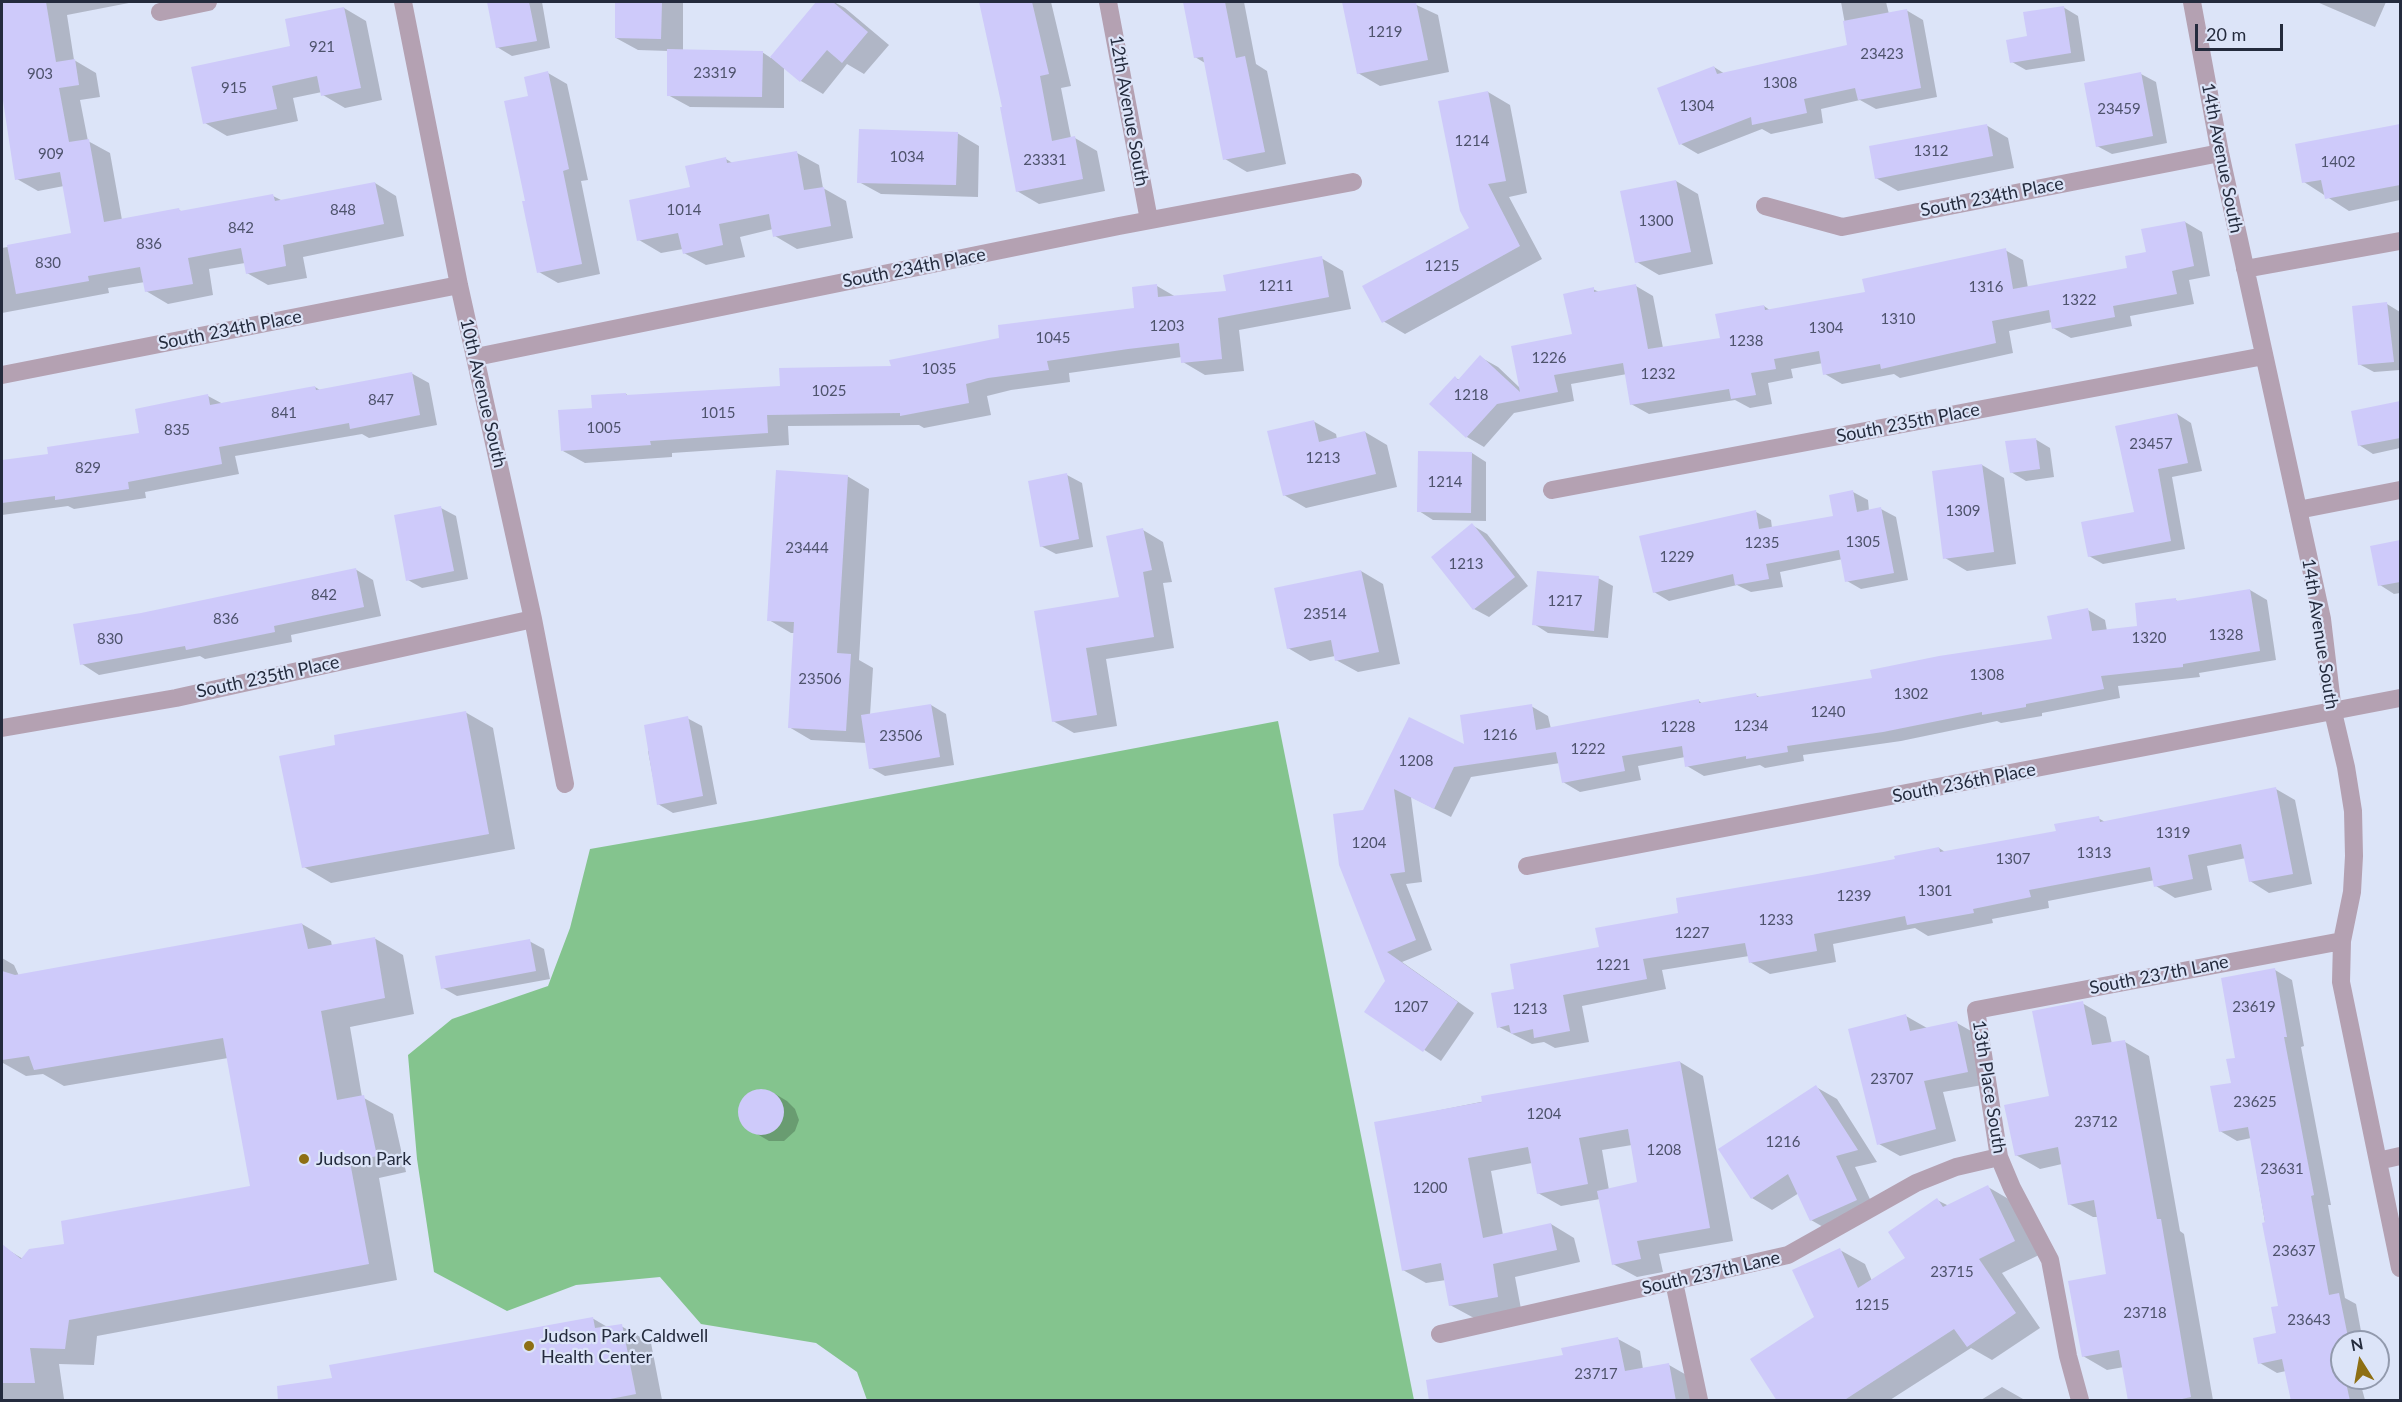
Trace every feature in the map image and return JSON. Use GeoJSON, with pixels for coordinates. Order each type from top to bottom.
{"type":"FeatureCollection","features":[{"type":"Feature","properties":{"kind":"street"},"geometry":{"type":"LineString","coordinates":[[160,12],[208,2]]}},
{"type":"Feature","properties":{"kind":"street","name":"10th Avenue South"},"geometry":{"type":"LineString","coordinates":[[403,2],[459,285],[533,619],[564,784]]}},
{"type":"Feature","properties":{"kind":"street","name":"12th Avenue South"},"geometry":{"type":"LineString","coordinates":[[1108,2],[1149,220]]}},
{"type":"Feature","properties":{"kind":"street","name":"14th Avenue South"},"geometry":{"type":"LineString","coordinates":[[2192,2],[2220,153],[2322,619],[2332,712],[2346,767],[2353,811],[2352,892],[2342,941],[2341,982],[2400,1268]]}},
{"type":"Feature","properties":{"kind":"street","name":"South 234th Place"},"geometry":{"type":"LineString","coordinates":[[1765,206],[1842,227],[2220,153]]}},
{"type":"Feature","properties":{"kind":"street","name":"South 234th Place"},"geometry":{"type":"LineString","coordinates":[[476,357],[1149,220],[1353,182]]}},
{"type":"Feature","properties":{"kind":"street"},"geometry":{"type":"LineString","coordinates":[[2245,269],[2400,241]]}},
{"type":"Feature","properties":{"kind":"street","name":"South 234th Place"},"geometry":{"type":"LineString","coordinates":[[2,375],[459,285]]}},
{"type":"Feature","properties":{"kind":"street","name":"South 235th Place"},"geometry":{"type":"LineString","coordinates":[[1551,490],[2264,356]]}},
{"type":"Feature","properties":{"kind":"street"},"geometry":{"type":"LineString","coordinates":[[2298,510],[2400,490]]}},
{"type":"Feature","properties":{"kind":"street","name":"South 235th Place"},"geometry":{"type":"LineString","coordinates":[[2,728],[176,698],[533,619]]}},
{"type":"Feature","properties":{"kind":"street","name":"South 236th Place"},"geometry":{"type":"LineString","coordinates":[[1527,866],[2400,698]]}},
{"type":"Feature","properties":{"kind":"street","name":"South 237th Lane"},"geometry":{"type":"LineString","coordinates":[[1976,1010],[2342,941]]}},
{"type":"Feature","properties":{"kind":"street","name":"13th Place South"},"geometry":{"type":"LineString","coordinates":[[1976,1010],[1999,1157],[2012,1188],[2050,1260],[2068,1356],[2080,1401]]}},
{"type":"Feature","properties":{"kind":"street"},"geometry":{"type":"LineString","coordinates":[[2378,1161],[2400,1156]]}},
{"type":"Feature","properties":{"kind":"street","name":"South 237th Lane"},"geometry":{"type":"LineString","coordinates":[[1440,1334],[1788,1256],[1916,1183],[1956,1167],[1999,1157]]}},
{"type":"Feature","properties":{"kind":"street"},"geometry":{"type":"LineString","coordinates":[[1674,1282],[1699,1401]]}},
{"type":"Feature","properties":{"kind":"green space"},"geometry":{"type":"Polygon","coordinates":[[[1278,721],[1414,1400],[867,1400],[857,1372],[816,1343],[701,1324],[660,1277],[576,1285],[507,1311],[434,1272],[417,1159],[408,1055],[452,1019],[548,986],[570,928],[590,849],[762,819],[1278,721]]]}},
{"type":"Feature","properties":{"kind":"building"},"geometry":{"type":"Polygon","coordinates":[[[2,2],[46,2],[56,62],[75,59],[79,85],[59,88],[69,142],[89,139],[104,222],[273,194],[275,201],[375,182],[384,224],[283,245],[286,266],[246,274],[241,248],[188,258],[193,284],[145,292],[140,267],[88,276],[89,281],[16,294],[7,245],[71,233],[60,172],[15,180],[2,94],[2,2]]]}},
{"type":"Feature","properties":{"kind":"building"},"geometry":{"type":"Polygon","coordinates":[[[487,2],[529,2],[537,41],[496,48],[487,2]]]}},
{"type":"Feature","properties":{"kind":"building"},"geometry":{"type":"Polygon","coordinates":[[[615,2],[662,2],[661,39],[615,38],[615,2]]]}},
{"type":"Feature","properties":{"kind":"building"},"geometry":{"type":"Polygon","coordinates":[[[816,2],[833,2],[868,32],[842,63],[827,50],[800,82],[770,57],[816,2]]]}},
{"type":"Feature","properties":{"kind":"building"},"geometry":{"type":"Polygon","coordinates":[[[979,2],[1032,2],[1049,74],[1040,76],[1052,141],[1075,136],[1083,179],[1016,192],[1000,107],[1002,107],[979,2]]]}},
{"type":"Feature","properties":{"kind":"building"},"geometry":{"type":"Polygon","coordinates":[[[1183,2],[1225,2],[1236,58],[1245,56],[1265,152],[1223,160],[1203,57],[1194,58],[1183,2]]]}},
{"type":"Feature","properties":{"kind":"building"},"geometry":{"type":"Polygon","coordinates":[[[1342,2],[1416,2],[1428,60],[1357,74],[1342,2]]]}},
{"type":"Feature","properties":{"kind":"building"},"geometry":{"type":"Polygon","coordinates":[[[2064,6],[2071,53],[2010,63],[2006,40],[2027,36],[2023,12],[2064,6]]]}},
{"type":"Feature","properties":{"kind":"building"},"geometry":{"type":"Polygon","coordinates":[[[344,7],[361,88],[321,96],[317,76],[272,86],[277,109],[203,124],[191,67],[290,46],[285,19],[344,7]]]}},
{"type":"Feature","properties":{"kind":"building"},"geometry":{"type":"Polygon","coordinates":[[[1907,9],[1921,88],[1858,100],[1855,88],[1804,99],[1807,113],[1752,125],[1751,117],[1679,145],[1657,88],[1714,66],[1717,74],[1847,45],[1843,21],[1907,9]]]}},
{"type":"Feature","properties":{"kind":"building"},"geometry":{"type":"Polygon","coordinates":[[[667,49],[763,51],[762,97],[667,96],[667,49]]]}},
{"type":"Feature","properties":{"kind":"building"},"geometry":{"type":"Polygon","coordinates":[[[548,71],[569,169],[563,171],[582,264],[537,273],[504,101],[528,96],[524,77],[548,71]]]}},
{"type":"Feature","properties":{"kind":"building"},"geometry":{"type":"Polygon","coordinates":[[[2141,72],[2153,136],[2096,147],[2084,83],[2141,72]]]}},
{"type":"Feature","properties":{"kind":"building"},"geometry":{"type":"Polygon","coordinates":[[[1488,91],[1506,181],[1488,184],[1520,246],[1382,323],[1362,286],[1469,228],[1460,211],[1438,101],[1488,91]]]}},
{"type":"Feature","properties":{"kind":"building"},"geometry":{"type":"Polygon","coordinates":[[[1987,124],[1993,156],[1875,179],[1869,146],[1987,124]]]}},
{"type":"Feature","properties":{"kind":"building"},"geometry":{"type":"Polygon","coordinates":[[[2400,124],[2400,185],[2325,199],[2321,180],[2302,183],[2295,144],[2400,124]]]}},
{"type":"Feature","properties":{"kind":"building"},"geometry":{"type":"Polygon","coordinates":[[[859,129],[958,132],[956,185],[857,183],[859,129]]]}},
{"type":"Feature","properties":{"kind":"building"},"geometry":{"type":"Polygon","coordinates":[[[797,151],[804,190],[824,187],[831,226],[773,237],[769,214],[719,224],[723,245],[683,254],[678,233],[637,241],[629,200],[690,187],[685,166],[726,157],[727,163],[797,151]]]}},
{"type":"Feature","properties":{"kind":"building"},"geometry":{"type":"Polygon","coordinates":[[[1676,180],[1691,252],[1635,263],[1620,191],[1676,180]]]}},
{"type":"Feature","properties":{"kind":"building"},"geometry":{"type":"Polygon","coordinates":[[[2185,221],[2194,266],[2172,271],[2177,294],[2113,306],[2115,317],[2052,329],[2049,310],[1992,321],[1996,343],[1881,369],[1880,364],[1823,375],[1819,351],[1774,359],[1776,369],[1751,373],[1756,395],[1731,399],[1729,389],[1630,405],[1623,363],[1554,375],[1558,392],[1497,404],[1466,438],[1429,404],[1455,376],[1458,380],[1480,355],[1520,392],[1511,346],[1572,334],[1563,294],[1594,287],[1594,292],[1636,284],[1648,349],[1720,338],[1715,314],[1764,305],[1765,310],[1865,292],[1862,279],[2006,248],[2013,289],[2127,268],[2125,256],[2146,252],[2141,229],[2185,221]]]}},
{"type":"Feature","properties":{"kind":"building"},"geometry":{"type":"Polygon","coordinates":[[[1322,256],[1329,297],[1218,318],[1222,359],[1181,363],[1179,343],[1128,349],[1047,361],[1049,370],[988,378],[966,384],[969,403],[900,416],[900,413],[767,415],[768,433],[650,441],[651,445],[561,451],[558,410],[592,408],[591,395],[780,386],[779,368],[891,366],[889,360],[999,338],[998,325],[1134,308],[1132,287],[1157,284],[1158,297],[1226,291],[1223,275],[1322,256]]]}},
{"type":"Feature","properties":{"kind":"building"},"geometry":{"type":"Polygon","coordinates":[[[2387,302],[2394,362],[2358,365],[2352,306],[2387,302]]]}},
{"type":"Feature","properties":{"kind":"building"},"geometry":{"type":"Polygon","coordinates":[[[412,372],[420,415],[350,429],[349,423],[219,447],[222,464],[128,482],[129,489],[55,500],[55,496],[2,503],[2,460],[48,454],[47,447],[139,433],[135,409],[208,394],[210,405],[315,386],[316,390],[412,372]]]}},
{"type":"Feature","properties":{"kind":"building"},"geometry":{"type":"Polygon","coordinates":[[[2400,401],[2400,438],[2358,446],[2351,411],[2400,401]]]}},
{"type":"Feature","properties":{"kind":"building"},"geometry":{"type":"Polygon","coordinates":[[[2177,413],[2188,463],[2158,469],[2171,541],[2088,557],[2081,522],[2134,512],[2115,426],[2177,413]]]}},
{"type":"Feature","properties":{"kind":"building"},"geometry":{"type":"Polygon","coordinates":[[[1314,420],[1319,442],[1365,431],[1376,474],[1283,496],[1267,431],[1314,420]]]}},
{"type":"Feature","properties":{"kind":"building"},"geometry":{"type":"Polygon","coordinates":[[[2036,438],[2040,469],[2010,473],[2005,441],[2036,438]]]}},
{"type":"Feature","properties":{"kind":"building"},"geometry":{"type":"Polygon","coordinates":[[[1418,451],[1472,452],[1471,513],[1417,512],[1418,451]]]}},
{"type":"Feature","properties":{"kind":"building"},"geometry":{"type":"Polygon","coordinates":[[[1982,464],[1994,552],[1943,559],[1932,471],[1982,464]]]}},
{"type":"Feature","properties":{"kind":"building"},"geometry":{"type":"Polygon","coordinates":[[[776,470],[848,475],[837,653],[851,654],[846,731],[788,728],[794,622],[767,621],[776,470]]]}},
{"type":"Feature","properties":{"kind":"building"},"geometry":{"type":"Polygon","coordinates":[[[1067,473],[1079,539],[1040,547],[1028,481],[1067,473]]]}},
{"type":"Feature","properties":{"kind":"building"},"geometry":{"type":"Polygon","coordinates":[[[1853,490],[1857,512],[1881,507],[1894,573],[1845,582],[1839,550],[1766,564],[1769,579],[1735,585],[1733,574],[1653,593],[1639,536],[1756,510],[1759,529],[1833,516],[1829,495],[1853,490]]]}},
{"type":"Feature","properties":{"kind":"building"},"geometry":{"type":"Polygon","coordinates":[[[441,506],[454,571],[406,581],[394,515],[441,506]]]}},
{"type":"Feature","properties":{"kind":"building"},"geometry":{"type":"Polygon","coordinates":[[[1472,523],[1515,577],[1473,610],[1431,557],[1472,523]]]}},
{"type":"Feature","properties":{"kind":"building"},"geometry":{"type":"Polygon","coordinates":[[[1143,528],[1152,570],[1143,572],[1154,637],[1086,648],[1097,715],[1052,722],[1034,611],[1119,597],[1106,536],[1143,528]]]}},
{"type":"Feature","properties":{"kind":"building"},"geometry":{"type":"Polygon","coordinates":[[[2400,540],[2400,582],[2378,586],[2370,546],[2400,540]]]}},
{"type":"Feature","properties":{"kind":"building"},"geometry":{"type":"Polygon","coordinates":[[[356,568],[364,607],[274,626],[275,632],[186,650],[185,646],[80,665],[73,624],[141,613],[356,568]]]}},
{"type":"Feature","properties":{"kind":"building"},"geometry":{"type":"Polygon","coordinates":[[[1361,570],[1379,652],[1335,661],[1331,640],[1287,649],[1274,588],[1361,570]]]}},
{"type":"Feature","properties":{"kind":"building"},"geometry":{"type":"Polygon","coordinates":[[[1537,571],[1599,576],[1594,631],[1532,625],[1537,571]]]}},
{"type":"Feature","properties":{"kind":"building"},"geometry":{"type":"Polygon","coordinates":[[[2250,589],[2260,651],[2183,664],[2183,667],[2101,676],[2104,689],[1982,715],[1982,712],[1883,732],[1787,746],[1788,752],[1746,759],[1746,756],[1685,767],[1682,746],[1622,756],[1625,771],[1562,783],[1556,752],[1454,767],[1434,809],[1394,789],[1405,872],[1390,874],[1416,940],[1387,952],[1458,1002],[1423,1052],[1364,1012],[1385,981],[1339,865],[1333,814],[1363,810],[1409,717],[1464,744],[1460,715],[1532,704],[1536,730],[1699,699],[1699,703],[1756,693],[1757,697],[1872,678],[1870,670],[1939,656],[2052,639],[2047,616],[2088,608],[2092,631],[2137,626],[2135,603],[2176,598],[2176,601],[2250,589]]]}},
{"type":"Feature","properties":{"kind":"building"},"geometry":{"type":"Polygon","coordinates":[[[931,704],[940,757],[869,769],[861,715],[931,704]]]}},
{"type":"Feature","properties":{"kind":"building"},"geometry":{"type":"Polygon","coordinates":[[[466,711],[489,834],[302,868],[279,756],[335,745],[334,735],[466,711]]]}},
{"type":"Feature","properties":{"kind":"building"},"geometry":{"type":"Polygon","coordinates":[[[688,716],[703,796],[657,805],[644,725],[688,716]]]}},
{"type":"Feature","properties":{"kind":"building"},"geometry":{"type":"Polygon","coordinates":[[[2276,787],[2293,874],[2249,882],[2241,844],[2188,855],[2193,879],[2154,887],[2150,867],[2029,890],[2031,897],[1973,909],[1974,913],[1907,925],[1905,916],[1814,934],[1817,951],[1749,963],[1745,943],[1643,959],[1647,979],[1563,995],[1570,1031],[1534,1038],[1533,1029],[1511,1034],[1509,1025],[1497,1028],[1491,993],[1514,989],[1510,964],[1599,947],[1595,928],[1678,913],[1676,898],[1895,859],[1894,856],[1939,847],[1940,852],[2056,831],[2054,824],[2099,816],[2100,822],[2276,787]]]}},
{"type":"Feature","properties":{"kind":"building","name":"Judson Park"},"geometry":{"type":"Polygon","coordinates":[[[302,923],[308,949],[375,937],[385,998],[321,1011],[337,1100],[364,1095],[377,1156],[350,1162],[369,1264],[69,1320],[65,1349],[30,1348],[35,1383],[2,1383],[2,1244],[21,1259],[29,1249],[64,1244],[61,1221],[250,1186],[223,1038],[34,1070],[29,1056],[2,1060],[2,971],[15,975],[302,923]]]}},
{"type":"Feature","properties":{"kind":"building"},"geometry":{"type":"Polygon","coordinates":[[[530,939],[536,971],[441,989],[435,956],[530,939]]]}},
{"type":"Feature","properties":{"kind":"building"},"geometry":{"type":"Polygon","coordinates":[[[2275,968],[2287,1037],[2284,1037],[2314,1195],[2311,1196],[2329,1295],[2339,1293],[2347,1330],[2330,1330],[2330,1390],[2348,1390],[2350,1401],[2291,1401],[2282,1359],[2258,1364],[2253,1338],[2276,1333],[2271,1307],[2278,1306],[2262,1223],[2265,1222],[2248,1127],[2219,1132],[2210,1086],[2231,1083],[2226,1059],[2235,1058],[2221,978],[2275,968]]]}},
{"type":"Feature","properties":{"kind":"building"},"geometry":{"type":"Polygon","coordinates":[[[2083,1001],[2092,1045],[2125,1040],[2157,1219],[2161,1219],[2191,1397],[2173,1401],[2128,1401],[2119,1350],[2082,1357],[2068,1281],[2106,1274],[2094,1200],[2068,1205],[2058,1147],[2015,1156],[2004,1105],[2049,1096],[2032,1011],[2083,1001]]]}},
{"type":"Feature","properties":{"kind":"building"},"geometry":{"type":"Polygon","coordinates":[[[1906,1014],[1910,1031],[1957,1021],[1968,1072],[1924,1081],[1936,1129],[1877,1145],[1848,1029],[1906,1014]]]}},
{"type":"Feature","properties":{"kind":"building"},"geometry":{"type":"Polygon","coordinates":[[[1680,1061],[1710,1228],[1637,1241],[1641,1259],[1612,1265],[1597,1191],[1637,1182],[1628,1129],[1579,1138],[1588,1184],[1537,1194],[1528,1147],[1468,1158],[1483,1238],[1551,1223],[1557,1250],[1493,1264],[1498,1297],[1449,1306],[1441,1263],[1402,1271],[1374,1122],[1482,1102],[1481,1096],[1680,1061]]]}},
{"type":"Feature","properties":{"kind":"building"},"geometry":{"type":"Polygon","coordinates":[[[1816,1085],[1858,1150],[1836,1156],[1857,1200],[1810,1221],[1788,1174],[1751,1199],[1718,1149],[1816,1085]]]}},
{"type":"Feature","properties":{"kind":"building"},"geometry":{"type":"Polygon","coordinates":[[[761,1089],[777,1096],[784,1112],[777,1128],[761,1135],[745,1128],[738,1112],[745,1096],[761,1089]]]}},
{"type":"Feature","properties":{"kind":"building"},"geometry":{"type":"Polygon","coordinates":[[[1988,1185],[2015,1241],[1979,1259],[2016,1313],[1967,1347],[1954,1329],[1843,1401],[1777,1401],[1750,1359],[1814,1317],[1792,1270],[1840,1248],[1858,1288],[1905,1258],[1888,1232],[1937,1198],[1943,1207],[1988,1185]]]}},
{"type":"Feature","properties":{"kind":"building","name":"Judson Park Caldwell Health Center"},"geometry":{"type":"Polygon","coordinates":[[[593,1317],[595,1328],[622,1324],[636,1394],[600,1401],[278,1401],[277,1386],[332,1378],[329,1365],[593,1317]]]}},
{"type":"Feature","properties":{"kind":"building"},"geometry":{"type":"Polygon","coordinates":[[[1618,1337],[1625,1371],[1669,1363],[1676,1401],[1429,1401],[1426,1380],[1563,1355],[1561,1348],[1618,1337]]]}},
{"type":"Feature","properties":{"kind":"place","name":"Judson Park"},"geometry":{"type":"Point","coordinates":[304,1159]}},
{"type":"Feature","properties":{"kind":"place","name":"Judson Park Caldwell Health Center"},"geometry":{"type":"Point","coordinates":[529,1346]}}]}
